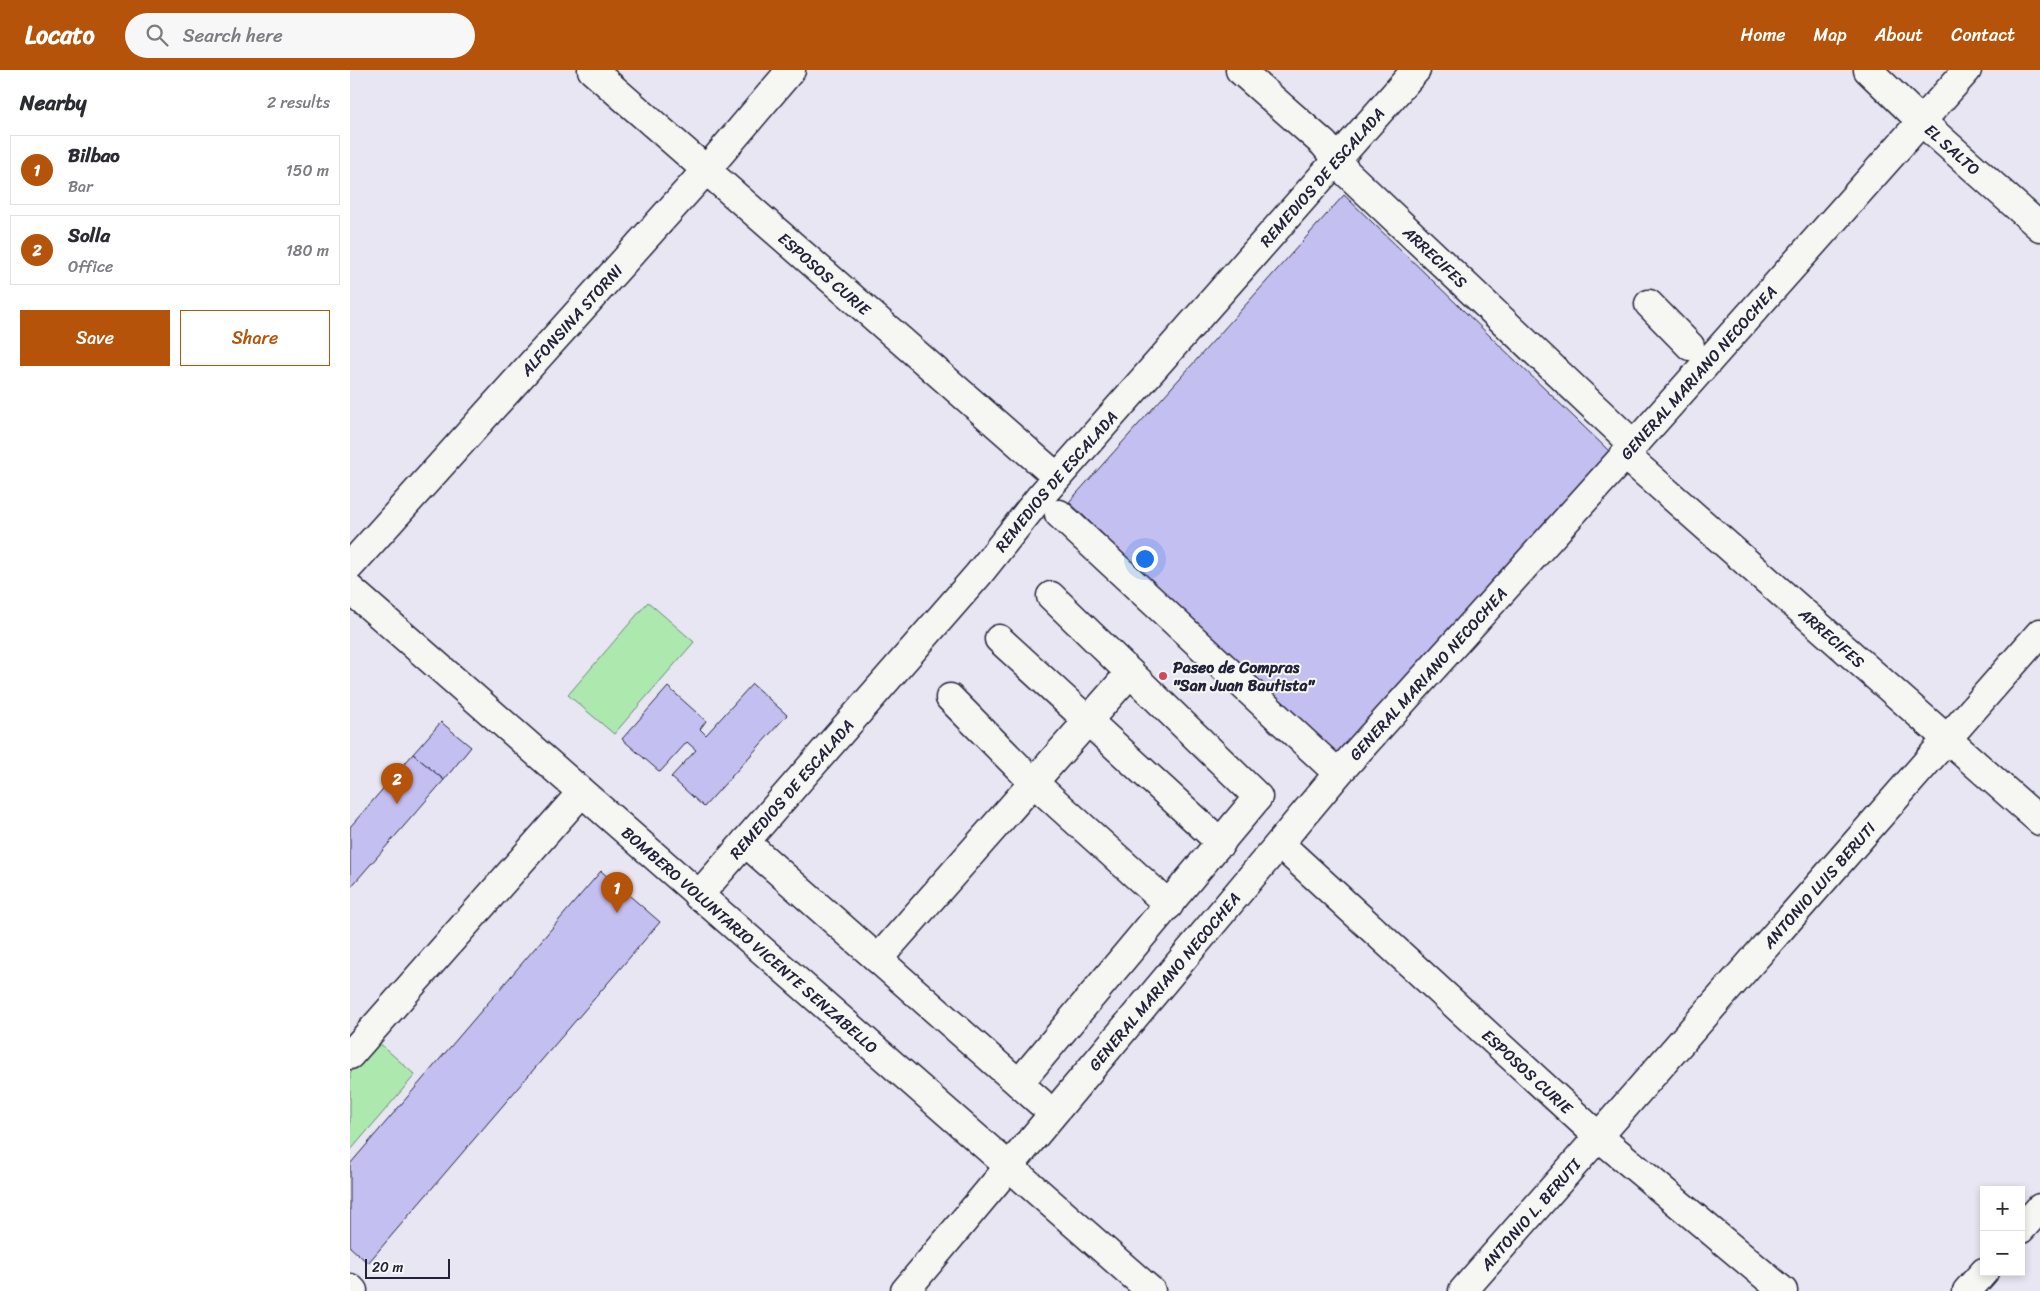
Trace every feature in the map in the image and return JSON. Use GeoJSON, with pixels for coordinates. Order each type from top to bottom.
{"type":"FeatureCollection","features":[{"type":"Feature","properties":{"kind":"street","name":"ESPOSOS CURIE"},"geometry":{"type":"LineString","coordinates":[[592,70],[1057,477]]}},
{"type":"Feature","properties":{"kind":"street","name":"ALFONSINA STORNI"},"geometry":{"type":"LineString","coordinates":[[350,566],[707,169],[791,70]]}},
{"type":"Feature","properties":{"kind":"street","name":"ARRECIFES"},"geometry":{"type":"LineString","coordinates":[[1240,70],[1324,144],[1354,179],[1629,450],[2040,821]]}},
{"type":"Feature","properties":{"kind":"street","name":"REMEDIOS DE ESCALADA"},"geometry":{"type":"LineString","coordinates":[[698,896],[978,575],[1057,477],[1339,161],[1416,70]]}},
{"type":"Feature","properties":{"kind":"street","name":"EL SALTO"},"geometry":{"type":"LineString","coordinates":[[1868,70],[1922,122],[2040,227]]}},
{"type":"Feature","properties":{"kind":"street","name":"GENERAL MARIANO NECOCHEA"},"geometry":{"type":"LineString","coordinates":[[905,1291],[1340,771],[1967,70]]}},
{"type":"Feature","properties":{"kind":"street"},"geometry":{"type":"LineString","coordinates":[[1649,304],[1690,346]]}},
{"type":"Feature","properties":{"kind":"street"},"geometry":{"type":"LineString","coordinates":[[1059,514],[1329,765]]}},
{"type":"Feature","properties":{"kind":"street","name":"BOMBERO VOLUNTARIO VICENTE SENZABELLO"},"geometry":{"type":"LineString","coordinates":[[350,589],[698,896],[1010,1166],[1151,1291]]}},
{"type":"Feature","properties":{"kind":"street"},"geometry":{"type":"LineString","coordinates":[[1019,1083],[1258,797],[1050,596]]}},
{"type":"Feature","properties":{"kind":"street","name":"ANTONIO LUIS BERUTI"},"geometry":{"type":"LineString","coordinates":[[1600,1137],[2040,633]]}},
{"type":"Feature","properties":{"kind":"street"},"geometry":{"type":"LineString","coordinates":[[999,639],[1221,843]]}},
{"type":"Feature","properties":{"kind":"street"},"geometry":{"type":"LineString","coordinates":[[878,959],[1087,720],[1130,674]]}},
{"type":"Feature","properties":{"kind":"street"},"geometry":{"type":"LineString","coordinates":[[950,698],[1033,782],[1169,905]]}},
{"type":"Feature","properties":{"kind":"street"},"geometry":{"type":"LineString","coordinates":[[350,1054],[581,793]]}},
{"type":"Feature","properties":{"kind":"street"},"geometry":{"type":"LineString","coordinates":[[745,842],[1040,1102]]}},
{"type":"Feature","properties":{"kind":"street","name":"ESPOSOS CURIE"},"geometry":{"type":"LineString","coordinates":[[1280,844],[1600,1137],[1783,1291]]}},
{"type":"Feature","properties":{"kind":"street","name":"ANTONIO L. BERUTI"},"geometry":{"type":"LineString","coordinates":[[1463,1291],[1600,1137]]}},
{"type":"Feature","properties":{"kind":"street"},"geometry":{"type":"LineString","coordinates":[[2025,1225],[2040,1208]]}},
{"type":"Feature","properties":{"kind":"street"},"geometry":{"type":"LineString","coordinates":[[1967,1291],[1980,1276]]}},
{"type":"Feature","properties":{"kind":"street"},"geometry":{"type":"LineString","coordinates":[[350,1288],[353,1291]]}},
{"type":"Feature","properties":{"kind":"green space"},"geometry":{"type":"Polygon","coordinates":[[[648,602],[694,642],[614,734],[568,695],[648,602]]]}},
{"type":"Feature","properties":{"kind":"green space"},"geometry":{"type":"Polygon","coordinates":[[[377,1041],[415,1075],[350,1151],[350,1073],[377,1041]]]}},
{"type":"Feature","properties":{"kind":"building"},"geometry":{"type":"Polygon","coordinates":[[[1344,195],[1609,451],[1337,757],[1069,502],[1344,195]]]}},
{"type":"Feature","properties":{"kind":"building"},"geometry":{"type":"Polygon","coordinates":[[[752,684],[787,715],[704,807],[671,777],[696,750],[687,742],[660,772],[622,739],[668,687],[706,721],[700,729],[706,735],[752,684]]]}},
{"type":"Feature","properties":{"kind":"building"},"geometry":{"type":"Polygon","coordinates":[[[441,722],[471,747],[444,780],[413,754],[441,722]]]}},
{"type":"Feature","properties":{"kind":"building"},"geometry":{"type":"Polygon","coordinates":[[[413,754],[444,780],[350,888],[350,827],[413,754]]]}},
{"type":"Feature","properties":{"kind":"building"},"geometry":{"type":"Polygon","coordinates":[[[601,871],[660,922],[368,1263],[350,1247],[350,1164],[601,871]]]}},
{"type":"Feature","properties":{"kind":"place","name":"Paseo de Compras \"San Juan Bautista\""},"geometry":{"type":"Point","coordinates":[1163,676]}},
{"type":"Feature","properties":{"kind":"place","name":"Solla"},"geometry":{"type":"Point","coordinates":[397,804]}},
{"type":"Feature","properties":{"kind":"place","name":"Bilbao"},"geometry":{"type":"Point","coordinates":[617,913]}}]}
